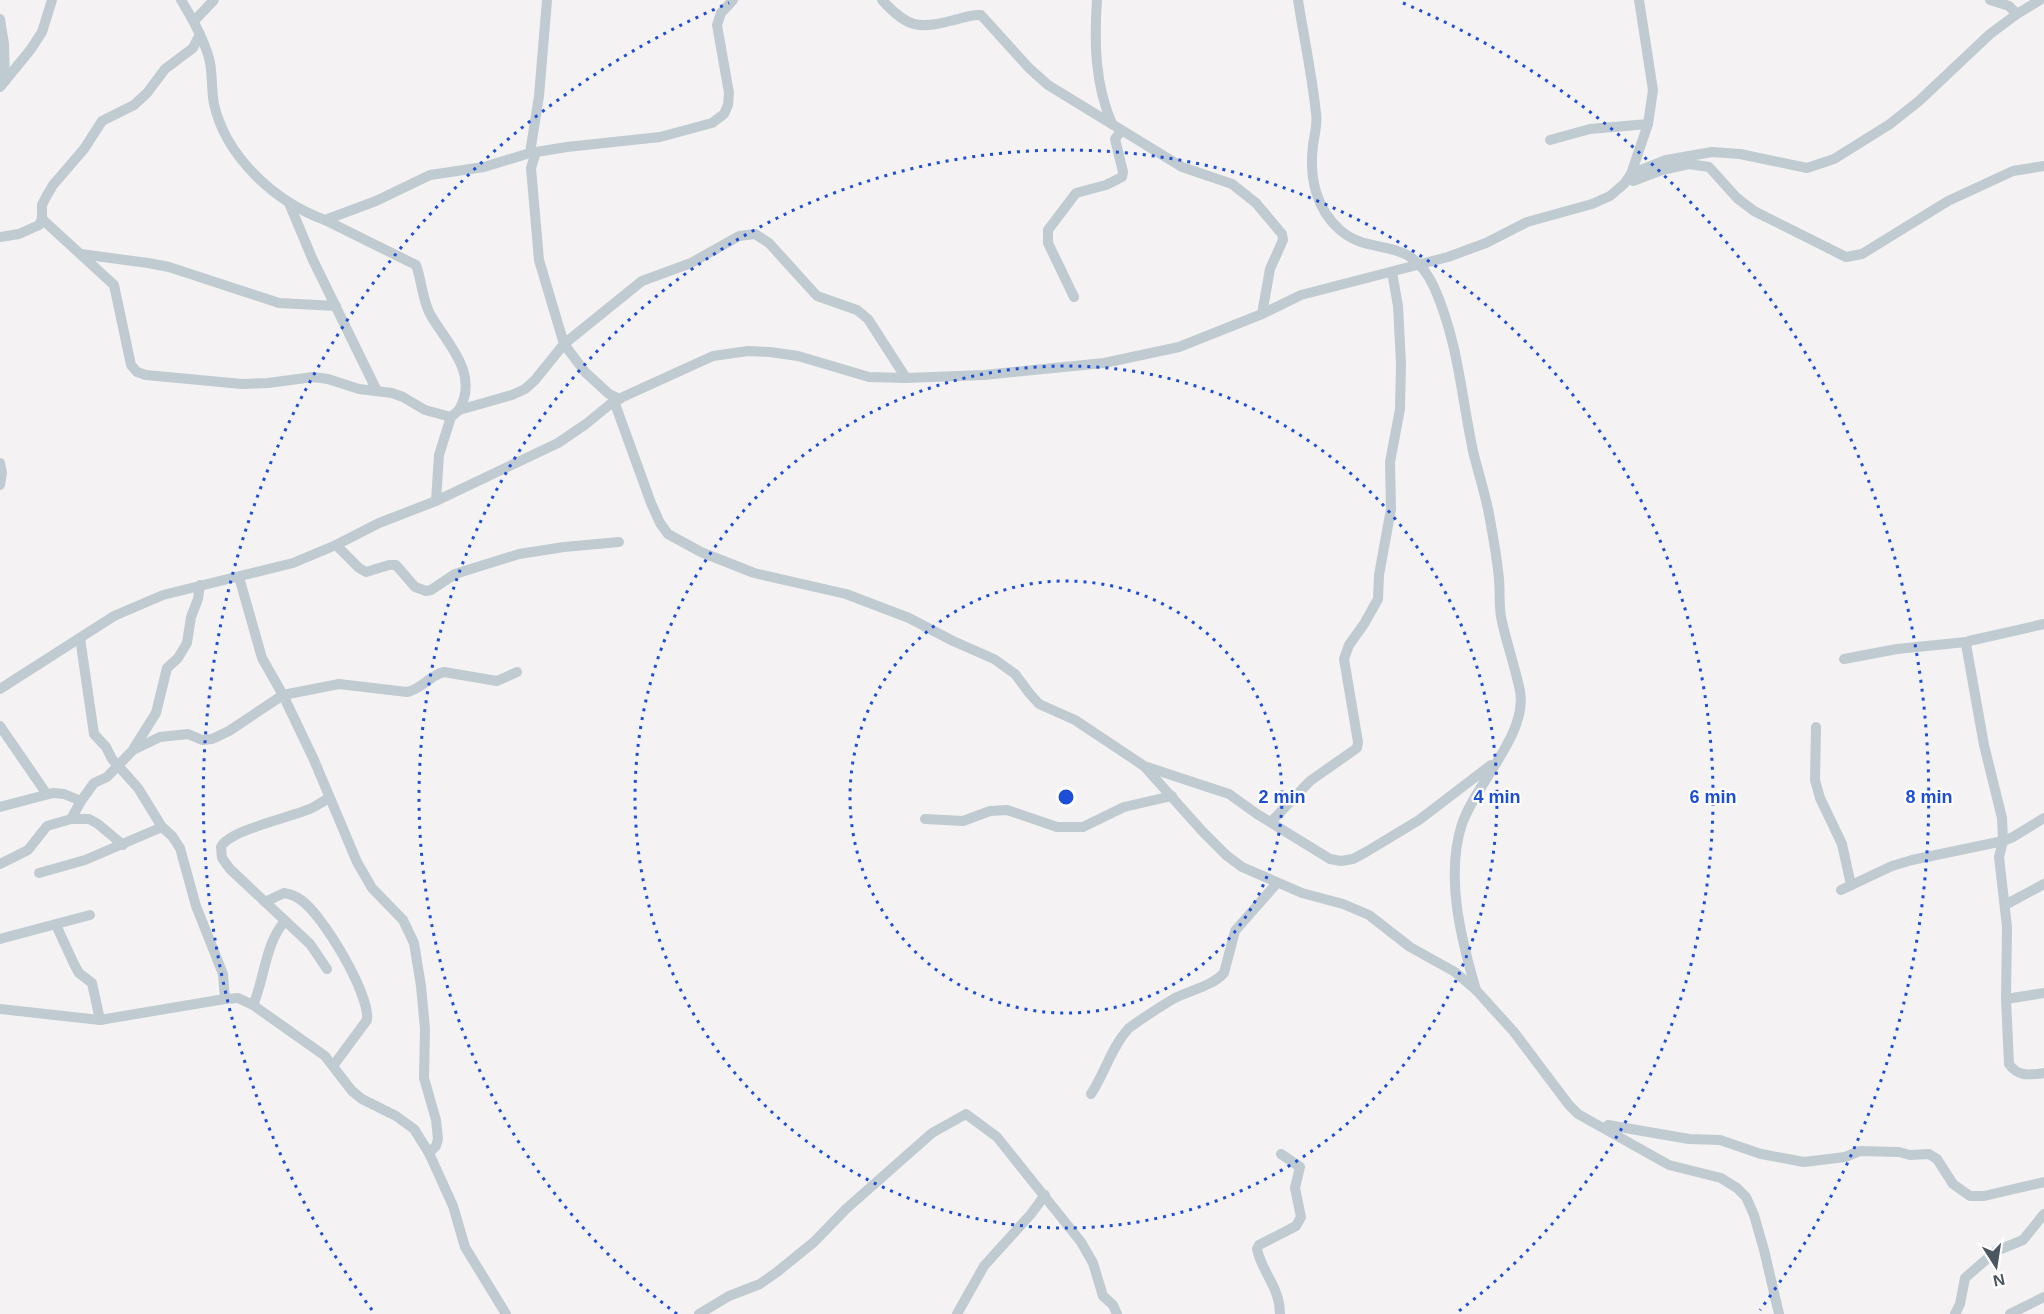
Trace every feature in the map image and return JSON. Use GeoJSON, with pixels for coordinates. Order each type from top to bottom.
{"type":"FeatureCollection","features":[{"type":"Feature","properties":{"kind":"street"},"geometry":{"type":"LineString","coordinates":[[3,84],[42,32],[52,0]]}},
{"type":"Feature","properties":{"kind":"street"},"geometry":{"type":"LineString","coordinates":[[181,0],[194,21],[209,58],[214,104],[230,142],[242,160],[264,184],[289,203],[416,265],[431,315],[465,375],[467,390],[439,455],[436,501]]}},
{"type":"Feature","properties":{"kind":"street"},"geometry":{"type":"LineString","coordinates":[[194,21],[214,0]]}},
{"type":"Feature","properties":{"kind":"street"},"geometry":{"type":"LineString","coordinates":[[547,0],[531,168],[539,261],[564,344],[578,366],[617,400],[651,503],[668,534],[701,552],[754,573],[846,594],[909,618],[953,641],[987,655],[1015,674],[1039,704],[1075,720],[1144,766],[1203,832],[1242,867],[1302,893],[1343,904],[1369,915],[1410,947],[1455,972],[1476,990],[1514,1032],[1572,1108],[1670,1165],[1721,1178],[1731,1183],[1746,1197],[1764,1250],[1779,1314]]}},
{"type":"Feature","properties":{"kind":"street"},"geometry":{"type":"LineString","coordinates":[[325,220],[376,201],[430,175],[484,167],[533,153],[567,147],[660,137],[712,123],[724,114],[728,105],[729,93],[717,25],[721,13],[733,0]]}},
{"type":"Feature","properties":{"kind":"street"},"geometry":{"type":"LineString","coordinates":[[882,0],[897,17],[921,26],[943,23],[975,14],[981,15],[1048,86],[1182,167],[1232,184],[1256,202],[1282,234],[1283,240],[1270,269],[1262,314]]}},
{"type":"Feature","properties":{"kind":"street"},"geometry":{"type":"LineString","coordinates":[[1074,297],[1048,243],[1048,230],[1076,193],[1106,185],[1122,177],[1123,172],[1115,139],[1117,128],[1105,107],[1098,74],[1097,0]]}},
{"type":"Feature","properties":{"kind":"street"},"geometry":{"type":"LineString","coordinates":[[1298,0],[1317,116],[1312,162],[1318,202],[1341,230],[1348,235],[1406,253],[1420,264],[1432,285],[1450,328],[1460,371],[1473,450],[1489,511],[1499,579],[1501,615],[1520,693],[1521,710],[1516,728],[1477,793],[1463,823],[1455,854],[1456,898],[1468,962],[1476,990]]}},
{"type":"Feature","properties":{"kind":"street"},"geometry":{"type":"LineString","coordinates":[[1628,179],[1648,124],[1653,90],[1639,0]]}},
{"type":"Feature","properties":{"kind":"street"},"geometry":{"type":"LineString","coordinates":[[1990,0],[2009,6],[2017,14]]}},
{"type":"Feature","properties":{"kind":"street"},"geometry":{"type":"LineString","coordinates":[[0,689],[124,612],[163,595],[293,563],[336,545],[558,443],[617,400],[713,356],[748,351],[798,356],[869,377],[906,378],[984,375],[1104,363],[1179,346],[1262,314],[1301,295],[1470,250],[1527,222],[1592,204],[1610,196],[1628,179],[1666,160],[1712,152],[1740,154],[1807,168],[1833,159],[1864,142],[1906,111],[1974,48],[2017,14],[2040,0]]}},
{"type":"Feature","properties":{"kind":"street"},"geometry":{"type":"LineString","coordinates":[[0,18],[4,44],[3,84]]}},
{"type":"Feature","properties":{"kind":"street"},"geometry":{"type":"LineString","coordinates":[[0,237],[19,234],[39,225],[46,196],[84,149],[102,121],[134,105],[147,93],[165,69],[193,48],[200,34]]}},
{"type":"Feature","properties":{"kind":"street"},"geometry":{"type":"LineString","coordinates":[[1550,140],[1590,129],[1648,124]]}},
{"type":"Feature","properties":{"kind":"street"},"geometry":{"type":"LineString","coordinates":[[1628,179],[1689,164],[1709,167],[1737,198],[1754,211],[1846,257],[1854,257],[1948,201],[2013,171],[2044,166]]}},
{"type":"Feature","properties":{"kind":"street"},"geometry":{"type":"LineString","coordinates":[[289,203],[312,258],[377,391]]}},
{"type":"Feature","properties":{"kind":"street"},"geometry":{"type":"LineString","coordinates":[[42,219],[114,285],[131,365],[137,372],[146,375],[242,384],[313,376],[359,389],[398,395],[425,410],[455,414],[512,395],[525,388],[535,380],[564,344],[642,282],[691,263],[739,236],[755,234],[769,243],[817,296],[857,310],[868,319],[906,378]]}},
{"type":"Feature","properties":{"kind":"street"},"geometry":{"type":"LineString","coordinates":[[81,254],[170,267],[279,303],[336,306]]}},
{"type":"Feature","properties":{"kind":"street"},"geometry":{"type":"LineString","coordinates":[[1271,822],[1310,782],[1357,748],[1344,659],[1378,599],[1379,575],[1391,510],[1390,462],[1400,409],[1401,364],[1398,306],[1392,272]]}},
{"type":"Feature","properties":{"kind":"street"},"geometry":{"type":"LineString","coordinates":[[0,463],[2,472],[0,485]]}},
{"type":"Feature","properties":{"kind":"street"},"geometry":{"type":"LineString","coordinates":[[336,545],[366,572],[396,565],[415,587],[426,591],[455,574],[519,554],[619,542]]}},
{"type":"Feature","properties":{"kind":"street"},"geometry":{"type":"LineString","coordinates":[[239,577],[258,649],[268,672],[283,695],[363,874],[372,888],[403,920],[414,944],[423,1008],[424,1078],[436,1120],[438,1139],[436,1146],[429,1153]]}},
{"type":"Feature","properties":{"kind":"street"},"geometry":{"type":"LineString","coordinates":[[71,819],[93,783],[107,777],[133,750],[156,713],[167,668],[178,658],[187,643],[200,585]]}},
{"type":"Feature","properties":{"kind":"street"},"geometry":{"type":"LineString","coordinates":[[1844,659],[1897,649],[1966,642],[2044,624]]}},
{"type":"Feature","properties":{"kind":"street"},"geometry":{"type":"LineString","coordinates":[[80,638],[93,731],[117,765],[138,788],[162,827],[180,848],[196,906],[223,974],[225,999]]}},
{"type":"Feature","properties":{"kind":"street"},"geometry":{"type":"LineString","coordinates":[[1966,642],[1984,745],[2002,818],[2003,841],[1999,857],[2007,927],[2008,1064],[2014,1072],[2025,1076],[2044,1073]]}},
{"type":"Feature","properties":{"kind":"street"},"geometry":{"type":"LineString","coordinates":[[133,750],[160,737],[178,734],[188,734],[202,740],[212,739],[229,731],[283,695],[343,683],[407,692],[417,689],[439,673],[444,672],[497,681],[517,672]]}},
{"type":"Feature","properties":{"kind":"street"},"geometry":{"type":"LineString","coordinates":[[0,726],[46,793]]}},
{"type":"Feature","properties":{"kind":"street"},"geometry":{"type":"LineString","coordinates":[[1816,727],[1815,780],[1820,798],[1842,844],[1846,887],[1892,866],[1912,860],[2003,841],[2044,818]]}},
{"type":"Feature","properties":{"kind":"street"},"geometry":{"type":"LineString","coordinates":[[1144,766],[1229,794],[1330,859],[1341,861],[1353,859],[1419,820],[1496,761]]}},
{"type":"Feature","properties":{"kind":"street"},"geometry":{"type":"LineString","coordinates":[[0,807],[46,793],[64,794],[81,801]]}},
{"type":"Feature","properties":{"kind":"street"},"geometry":{"type":"LineString","coordinates":[[926,819],[963,821],[990,811],[1007,810],[1057,827],[1083,827],[1124,807],[1172,796]]}},
{"type":"Feature","properties":{"kind":"street"},"geometry":{"type":"LineString","coordinates":[[327,969],[310,944],[230,869],[222,858],[221,848],[226,840],[252,828],[312,808],[329,798]]}},
{"type":"Feature","properties":{"kind":"street"},"geometry":{"type":"LineString","coordinates":[[0,864],[28,850],[47,826],[71,819],[89,819],[123,845]]}},
{"type":"Feature","properties":{"kind":"street"},"geometry":{"type":"LineString","coordinates":[[39,873],[85,860],[162,827]]}},
{"type":"Feature","properties":{"kind":"street"},"geometry":{"type":"LineString","coordinates":[[1091,1094],[1099,1082],[1108,1059],[1129,1028],[1174,999],[1207,985],[1224,973],[1235,931],[1277,883]]}},
{"type":"Feature","properties":{"kind":"street"},"geometry":{"type":"LineString","coordinates":[[2005,905],[2044,884]]}},
{"type":"Feature","properties":{"kind":"street"},"geometry":{"type":"LineString","coordinates":[[265,902],[284,893],[303,901],[337,942],[353,974],[368,1012],[367,1020],[333,1066]]}},
{"type":"Feature","properties":{"kind":"street"},"geometry":{"type":"LineString","coordinates":[[0,939],[90,915]]}},
{"type":"Feature","properties":{"kind":"street"},"geometry":{"type":"LineString","coordinates":[[253,1005],[261,988],[272,938],[285,921]]}},
{"type":"Feature","properties":{"kind":"street"},"geometry":{"type":"LineString","coordinates":[[56,925],[79,973],[92,983],[100,1020]]}},
{"type":"Feature","properties":{"kind":"street"},"geometry":{"type":"LineString","coordinates":[[2006,999],[2044,993]]}},
{"type":"Feature","properties":{"kind":"street"},"geometry":{"type":"LineString","coordinates":[[0,1009],[100,1020],[225,999],[238,998],[253,1005],[325,1056],[352,1091],[362,1099],[396,1116],[414,1129],[429,1153],[453,1206],[465,1247],[506,1314]]}},
{"type":"Feature","properties":{"kind":"street"},"geometry":{"type":"LineString","coordinates":[[699,1314],[729,1296],[760,1284],[777,1272],[814,1242],[846,1209],[932,1133],[966,1114],[997,1137],[1045,1195],[1089,1254],[1103,1296],[1113,1305],[1117,1314]]}},
{"type":"Feature","properties":{"kind":"street"},"geometry":{"type":"LineString","coordinates":[[1597,1123],[1689,1139],[1720,1140],[1761,1154],[1804,1162],[1845,1157],[1860,1151],[1899,1152],[1910,1155],[1929,1154],[1937,1159],[1953,1184],[1970,1196],[1984,1196],[2044,1182]]}},
{"type":"Feature","properties":{"kind":"street"},"geometry":{"type":"LineString","coordinates":[[1280,1314],[1280,1301],[1275,1287],[1260,1262],[1257,1249],[1259,1245],[1296,1226],[1301,1217],[1295,1188],[1300,1167],[1281,1154]]}},
{"type":"Feature","properties":{"kind":"street"},"geometry":{"type":"LineString","coordinates":[[957,1314],[984,1266],[1045,1195]]}},
{"type":"Feature","properties":{"kind":"street"},"geometry":{"type":"LineString","coordinates":[[1955,1314],[1960,1304],[1965,1278],[1996,1251],[2023,1240],[2044,1214]]}},
{"type":"Feature","properties":{"kind":"street"},"geometry":{"type":"LineString","coordinates":[[2010,1314],[2044,1297]]}}]}
